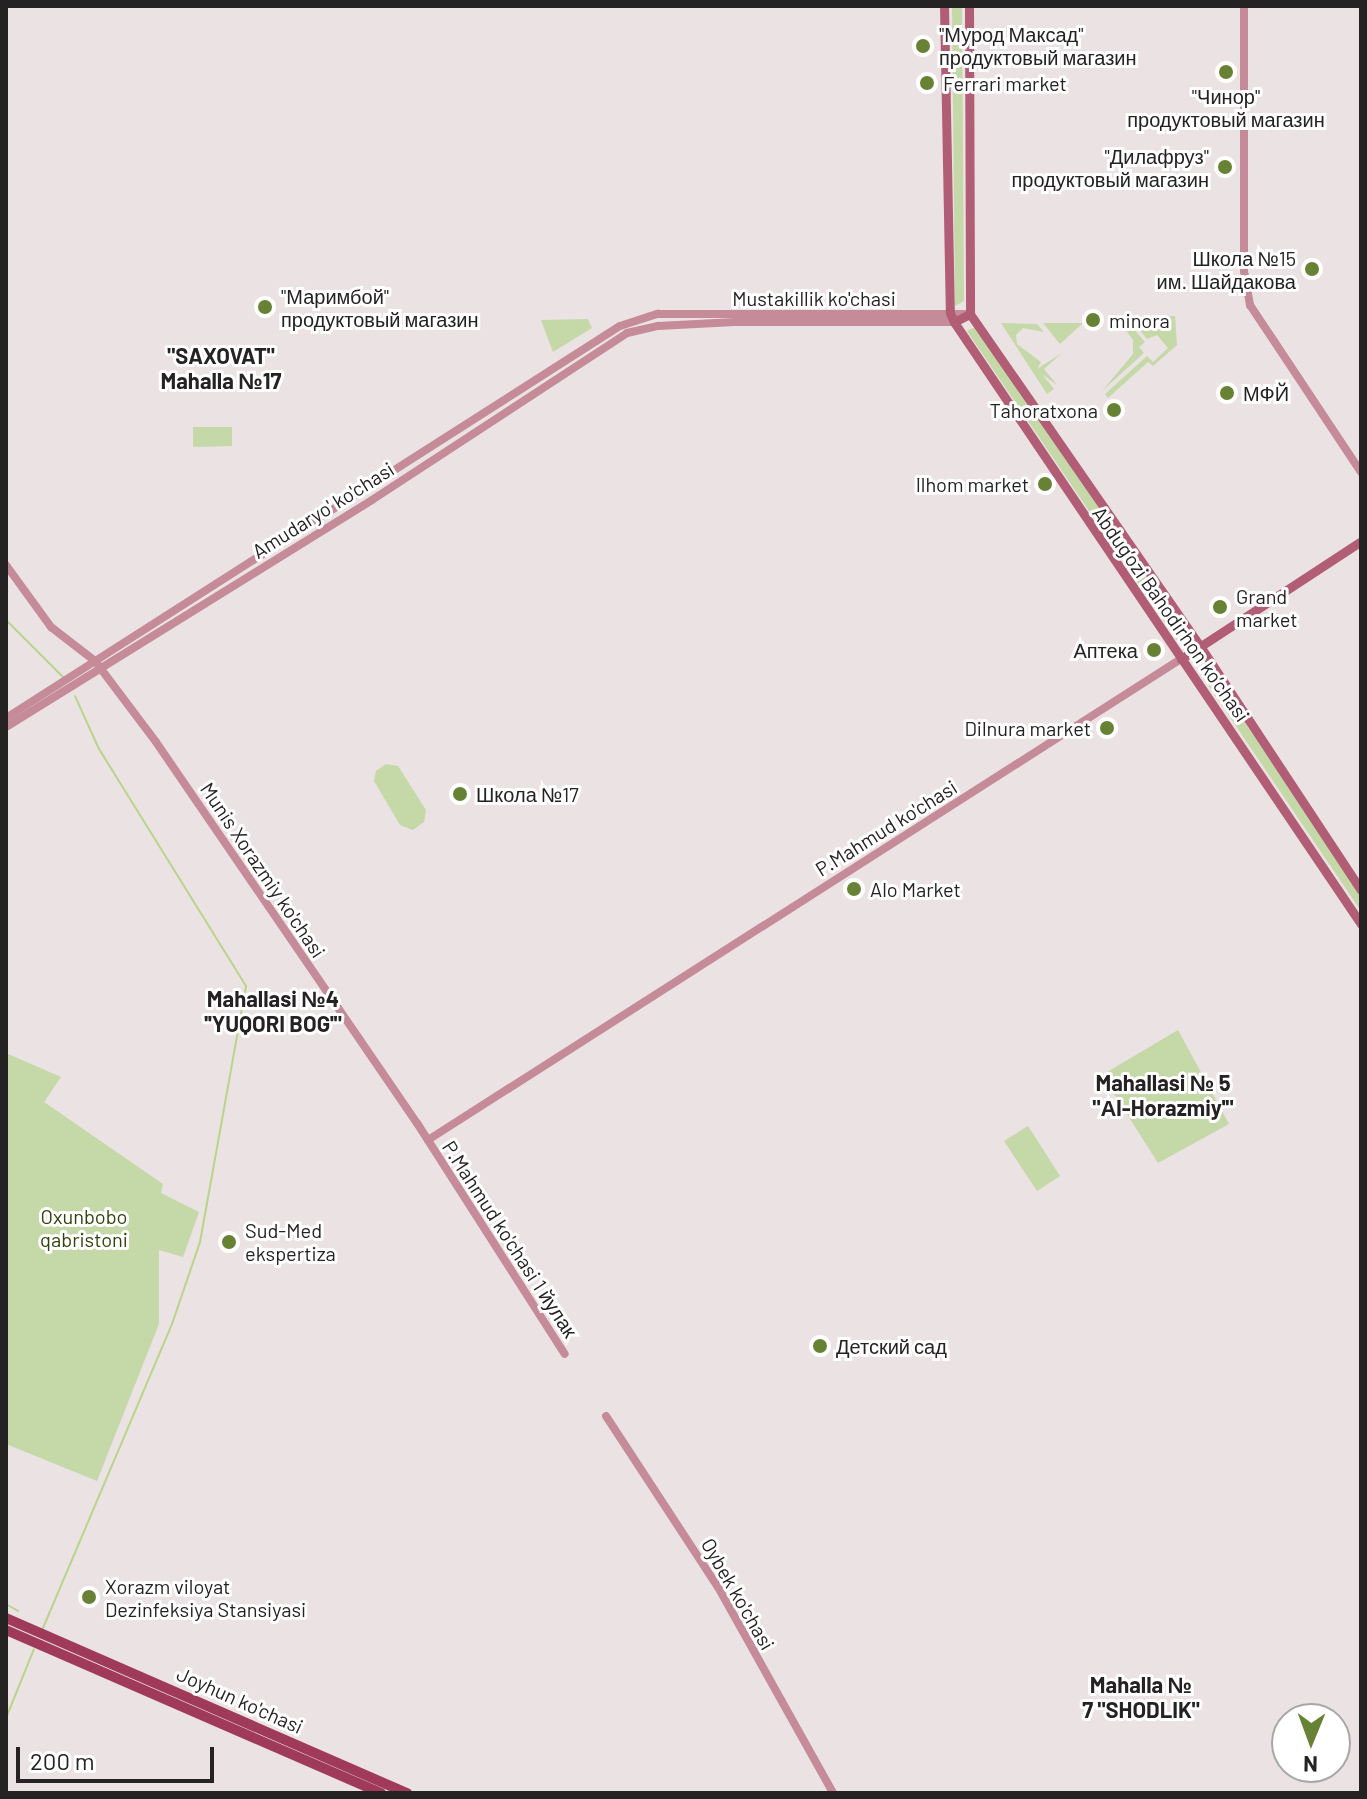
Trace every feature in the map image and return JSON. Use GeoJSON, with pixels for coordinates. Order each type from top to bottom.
{"type":"FeatureCollection","features":[{"type":"Feature","properties":{"kind":"main road"},"geometry":{"type":"LineString","coordinates":[[944,6],[953,319],[970,314],[969,6]]}},
{"type":"Feature","properties":{"kind":"main road","name":"Abdug’ozi Bahodirhon ko’chasi"},"geometry":{"type":"LineString","coordinates":[[970,314],[1200,646],[1361,890]]}},
{"type":"Feature","properties":{"kind":"main road","name":"Abdug’ozi Bahodirhon ko’chasi"},"geometry":{"type":"LineString","coordinates":[[953,319],[1361,924]]}},
{"type":"Feature","properties":{"kind":"main road","name":"P.Mahmud ko'chasi"},"geometry":{"type":"LineString","coordinates":[[1181,659],[1361,541]]}},
{"type":"Feature","properties":{"kind":"main road"},"geometry":{"type":"LineString","coordinates":[[6,1618],[58,1646]]}},
{"type":"Feature","properties":{"kind":"main road"},"geometry":{"type":"LineString","coordinates":[[6,1630],[58,1646]]}},
{"type":"Feature","properties":{"kind":"main road","name":"Joyhun ko'chasi"},"geometry":{"type":"LineString","coordinates":[[58,1646],[381,1793]]}},
{"type":"Feature","properties":{"kind":"main road","name":"Joyhun ko'chasi"},"geometry":{"type":"LineString","coordinates":[[58,1646],[407,1793]]}},
{"type":"Feature","properties":{"kind":"street"},"geometry":{"type":"LineString","coordinates":[[1244,6],[1244,271],[1250,305],[1361,472]]}},
{"type":"Feature","properties":{"kind":"street","name":"Mustakillik ko'chasi"},"geometry":{"type":"LineString","coordinates":[[658,314],[953,319]]}},
{"type":"Feature","properties":{"kind":"street","name":"Amudaryo' ko'chasi"},"geometry":{"type":"LineString","coordinates":[[6,727],[98,664],[620,326],[658,314]]}},
{"type":"Feature","properties":{"kind":"street","name":"Mustakillik ko'chasi"},"geometry":{"type":"LineString","coordinates":[[658,326],[953,319]]}},
{"type":"Feature","properties":{"kind":"street","name":"Amudaryo' ko'chasi"},"geometry":{"type":"LineString","coordinates":[[6,718],[372,500],[627,333],[658,326]]}},
{"type":"Feature","properties":{"kind":"street","name":"Munis Xorazmiy ko'chasi"},"geometry":{"type":"LineString","coordinates":[[6,565],[51,627],[98,664],[428,1140]]}},
{"type":"Feature","properties":{"kind":"street","name":"P.Mahmud ko'chasi"},"geometry":{"type":"LineString","coordinates":[[428,1140],[1181,659]]}},
{"type":"Feature","properties":{"kind":"street","name":"P.Mahmud ko'chasi 1 йулак"},"geometry":{"type":"LineString","coordinates":[[428,1140],[565,1354]]}},
{"type":"Feature","properties":{"kind":"street","name":"Oybek ko'chasi"},"geometry":{"type":"LineString","coordinates":[[606,1416],[718,1587],[833,1793]]}},
{"type":"Feature","properties":{"kind":"green space"},"geometry":{"type":"Polygon","coordinates":[[[952,6],[962,6],[964,301],[955,306],[952,6]]]}},
{"type":"Feature","properties":{"kind":"green space"},"geometry":{"type":"Polygon","coordinates":[[[1175,316],[1177,345],[1153,366],[1148,362],[1108,398],[1105,394],[1147,356],[1153,362],[1168,348],[1157,335],[1147,339],[1129,317],[1175,316]]]}},
{"type":"Feature","properties":{"kind":"green space"},"geometry":{"type":"Polygon","coordinates":[[[588,319],[592,328],[553,352],[541,320],[588,319]]]}},
{"type":"Feature","properties":{"kind":"green space"},"geometry":{"type":"Polygon","coordinates":[[[1001,323],[1037,324],[1044,332],[1023,328],[1016,335],[1017,344],[1041,362],[1037,369],[1062,353],[1044,369],[1057,385],[1042,374],[1054,389],[1047,394],[1001,323]]]}},
{"type":"Feature","properties":{"kind":"green space"},"geometry":{"type":"Polygon","coordinates":[[[1043,323],[1083,323],[1060,344],[1043,323]]]}},
{"type":"Feature","properties":{"kind":"green space"},"geometry":{"type":"Polygon","coordinates":[[[1130,325],[1145,342],[1139,347],[1144,353],[1102,391],[1133,354],[1133,340],[1125,329],[1130,325]]]}},
{"type":"Feature","properties":{"kind":"green space"},"geometry":{"type":"Polygon","coordinates":[[[975,327],[1186,635],[1178,642],[967,331],[975,327]]]}},
{"type":"Feature","properties":{"kind":"green space"},"geometry":{"type":"Polygon","coordinates":[[[193,427],[232,427],[232,446],[193,447],[193,427]]]}},
{"type":"Feature","properties":{"kind":"green space"},"geometry":{"type":"Polygon","coordinates":[[[1206,665],[1361,893],[1361,911],[1198,670],[1206,665]]]}},
{"type":"Feature","properties":{"kind":"green space"},"geometry":{"type":"Polygon","coordinates":[[[386,764],[398,766],[426,810],[424,822],[413,830],[400,825],[374,781],[376,771],[386,764]]]}},
{"type":"Feature","properties":{"kind":"green space"},"geometry":{"type":"Polygon","coordinates":[[[1178,1030],[1229,1124],[1158,1163],[1102,1075],[1178,1030]]]}},
{"type":"Feature","properties":{"kind":"green space","name":"Oxunbobo qabristoni"},"geometry":{"type":"Polygon","coordinates":[[[6,1053],[61,1077],[44,1102],[163,1184],[161,1193],[199,1212],[183,1257],[159,1250],[159,1324],[97,1481],[6,1444],[6,1053]]]}},
{"type":"Feature","properties":{"kind":"green space"},"geometry":{"type":"Polygon","coordinates":[[[1028,1126],[1060,1176],[1037,1191],[1004,1141],[1028,1126]]]}},
{"type":"Feature","properties":{"kind":"waterway"},"geometry":{"type":"LineString","coordinates":[[6,620],[63,677]]}},
{"type":"Feature","properties":{"kind":"waterway"},"geometry":{"type":"LineString","coordinates":[[43,1628],[172,1324],[200,1242],[246,986],[99,749],[75,696]]}},
{"type":"Feature","properties":{"kind":"waterway"},"geometry":{"type":"LineString","coordinates":[[6,1604],[18,1611]]}},
{"type":"Feature","properties":{"kind":"waterway"},"geometry":{"type":"LineString","coordinates":[[6,1718],[34,1649]]}},
{"type":"Feature","properties":{"kind":"place","name":"\"Мурод Максад\" продуктовый магазин"},"geometry":{"type":"Point","coordinates":[923,46]}},
{"type":"Feature","properties":{"kind":"place","name":"\"Чинор\" продуктовый магазин"},"geometry":{"type":"Point","coordinates":[1226,72]}},
{"type":"Feature","properties":{"kind":"place","name":"Ferrari market"},"geometry":{"type":"Point","coordinates":[927,83]}},
{"type":"Feature","properties":{"kind":"place","name":"\"Дилафруз\" продуктовый магазин"},"geometry":{"type":"Point","coordinates":[1225,167]}},
{"type":"Feature","properties":{"kind":"place","name":"Школа №15 им. Шайдакова"},"geometry":{"type":"Point","coordinates":[1312,269]}},
{"type":"Feature","properties":{"kind":"place","name":"\"Маримбой\" продуктовый магазин"},"geometry":{"type":"Point","coordinates":[265,307]}},
{"type":"Feature","properties":{"kind":"place","name":"minora"},"geometry":{"type":"Point","coordinates":[1093,320]}},
{"type":"Feature","properties":{"kind":"place","name":"МФЙ"},"geometry":{"type":"Point","coordinates":[1227,393]}},
{"type":"Feature","properties":{"kind":"place","name":"Tahoratxona"},"geometry":{"type":"Point","coordinates":[1114,410]}},
{"type":"Feature","properties":{"kind":"place","name":"Ilhom market"},"geometry":{"type":"Point","coordinates":[1045,484]}},
{"type":"Feature","properties":{"kind":"place","name":"Grand market"},"geometry":{"type":"Point","coordinates":[1220,607]}},
{"type":"Feature","properties":{"kind":"place","name":"Аптека"},"geometry":{"type":"Point","coordinates":[1154,650]}},
{"type":"Feature","properties":{"kind":"place","name":"Dilnura market"},"geometry":{"type":"Point","coordinates":[1107,728]}},
{"type":"Feature","properties":{"kind":"place","name":"Школа №17"},"geometry":{"type":"Point","coordinates":[460,794]}},
{"type":"Feature","properties":{"kind":"place","name":"Alo Market"},"geometry":{"type":"Point","coordinates":[854,889]}},
{"type":"Feature","properties":{"kind":"place","name":"Sud-Med ekspertiza"},"geometry":{"type":"Point","coordinates":[229,1242]}},
{"type":"Feature","properties":{"kind":"place","name":"Детский сад"},"geometry":{"type":"Point","coordinates":[820,1346]}},
{"type":"Feature","properties":{"kind":"place","name":"Xorazm viloyat Dezinfeksiya Stansiyasi"},"geometry":{"type":"Point","coordinates":[89,1597]}},
{"type":"Feature","properties":{"kind":"district","name":"\"SAXOVAT\" Mahalla №17"},"geometry":{"type":"Point","coordinates":[221,368]}},
{"type":"Feature","properties":{"kind":"district","name":"Mahallasi №4 ''YUQORI BOG'\""},"geometry":{"type":"Point","coordinates":[273,1010]}},
{"type":"Feature","properties":{"kind":"district","name":"Mahallasi № 5 \"Аl-Horazmiy'\""},"geometry":{"type":"Point","coordinates":[1163,1094]}},
{"type":"Feature","properties":{"kind":"district","name":"Mahalla № 7 \"SHODLIK\""},"geometry":{"type":"Point","coordinates":[1141,1696]}}]}
